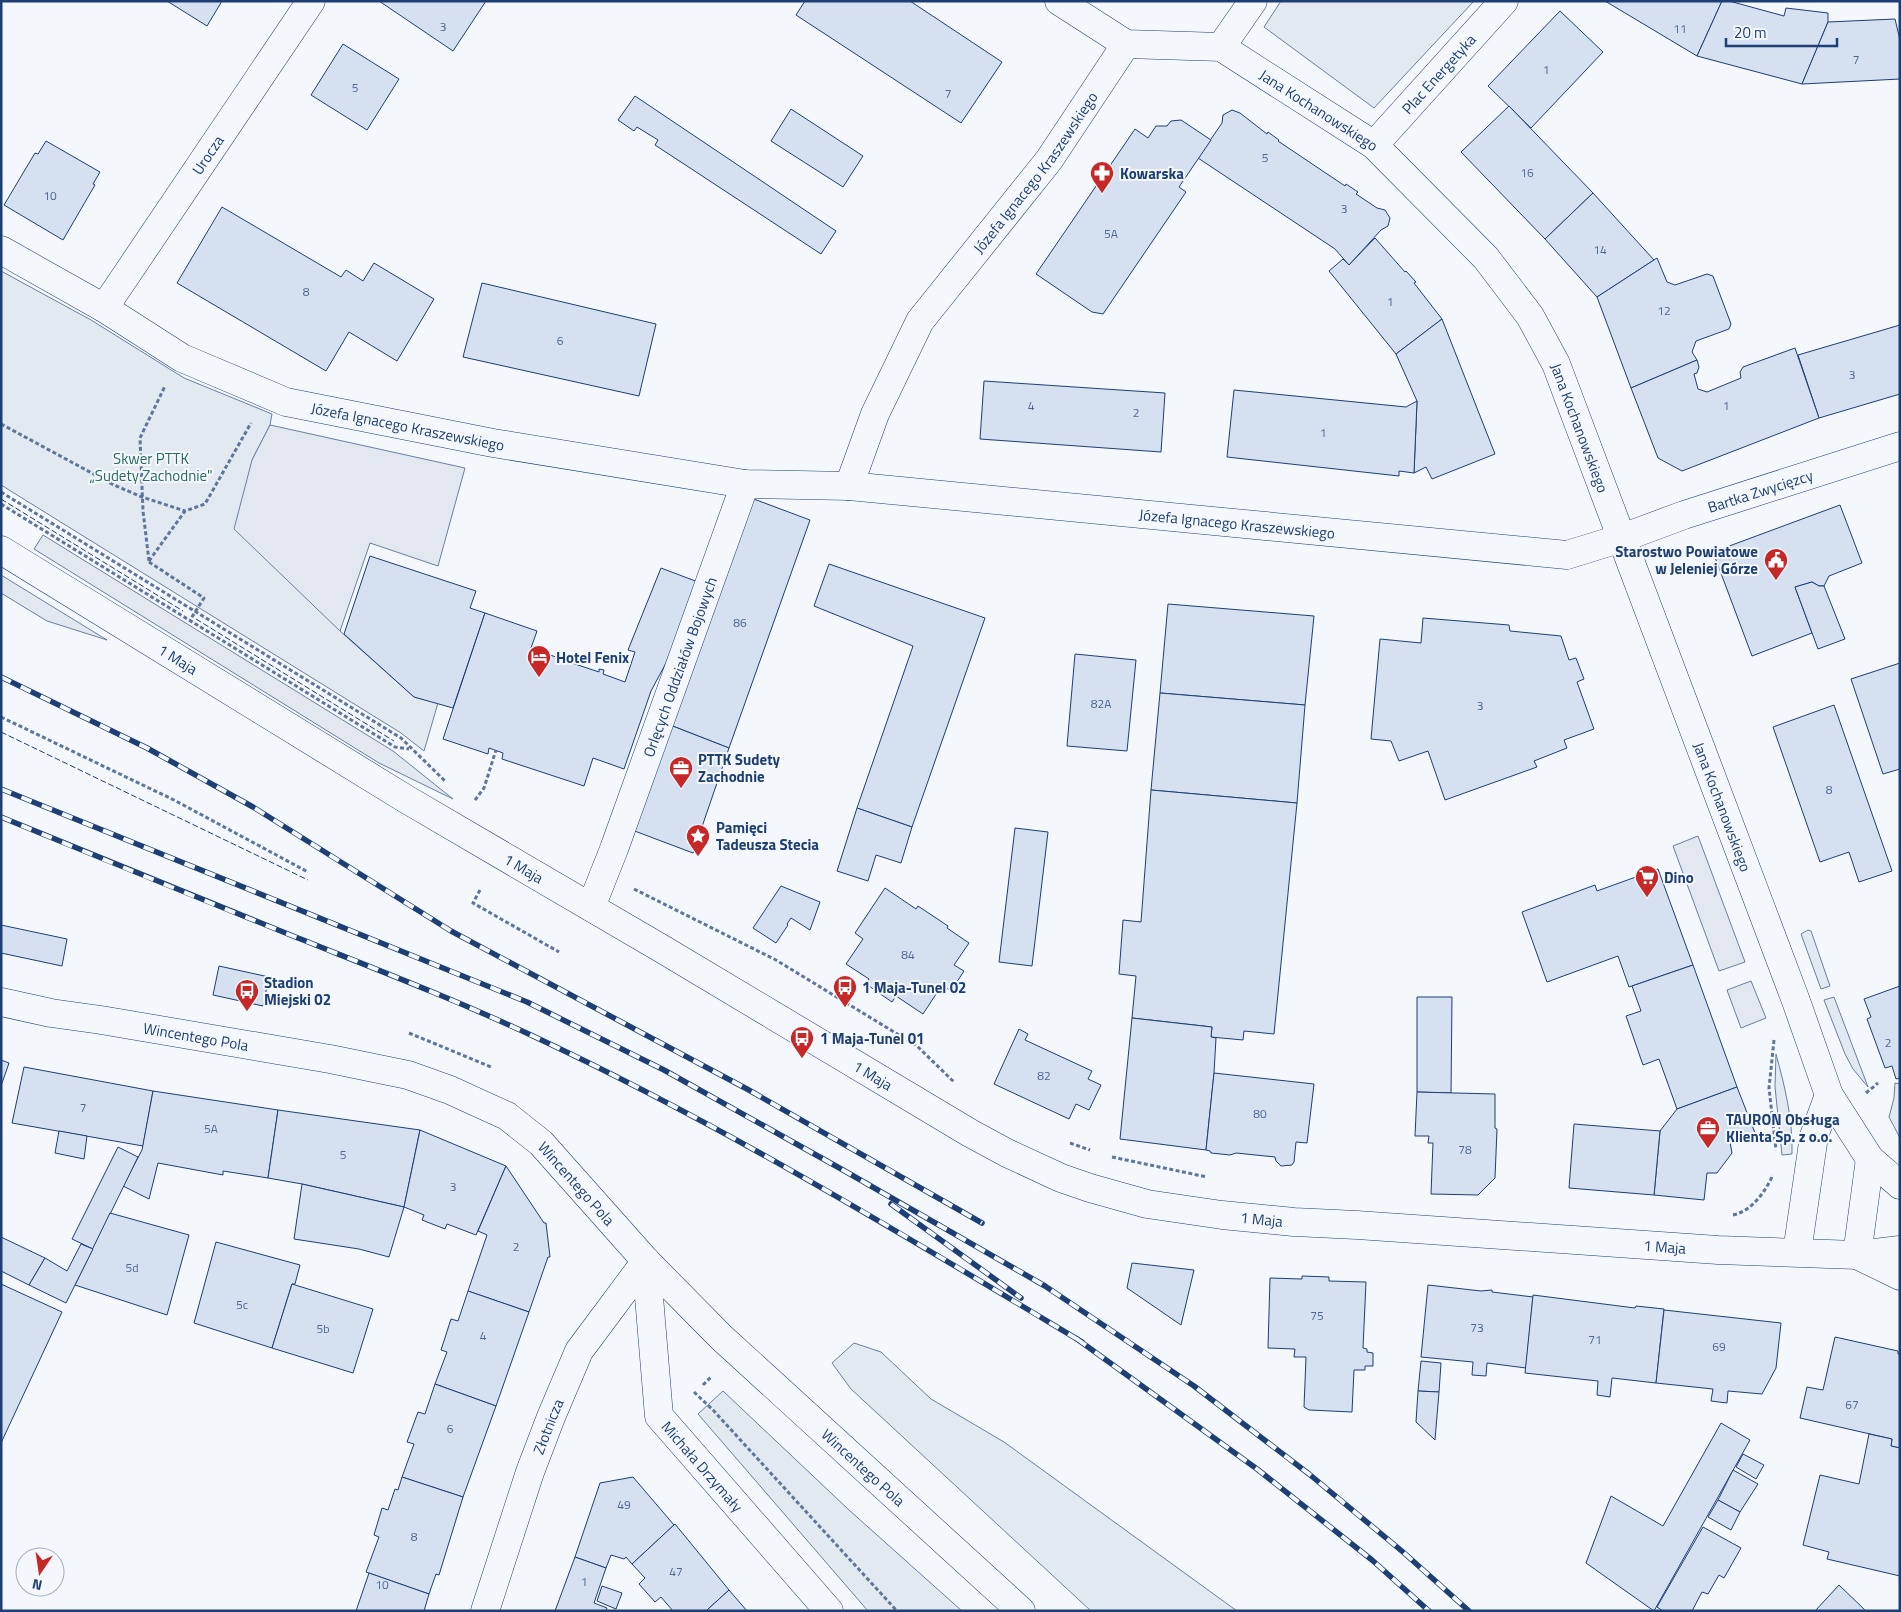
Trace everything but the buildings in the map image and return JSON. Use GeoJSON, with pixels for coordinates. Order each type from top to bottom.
{"type":"FeatureCollection","features":[{"type":"Feature","properties":{"kind":"street","name":"Urocza"},"geometry":{"type":"LineString","coordinates":[[104,308],[311,1]]}},
{"type":"Feature","properties":{"kind":"street"},"geometry":{"type":"LineString","coordinates":[[1059,1],[1126,44],[1221,47],[1253,1]]}},
{"type":"Feature","properties":{"kind":"street","name":"Plac Energetyka"},"geometry":{"type":"LineString","coordinates":[[1374,145],[1504,1]]}},
{"type":"Feature","properties":{"kind":"street","name":"Józefa Ignacego Kraszewskiego"},"geometry":{"type":"LineString","coordinates":[[849,486],[875,414],[920,321],[1049,160],[1126,44]]}},
{"type":"Feature","properties":{"kind":"street","name":"Jana Kochanowskiego"},"geometry":{"type":"LineString","coordinates":[[1221,47],[1374,145],[1486,258],[1530,316],[1556,364],[1796,1001],[1828,1095],[1870,1159],[1900,1184]]}},
{"type":"Feature","properties":{"kind":"street","name":"Józefa Ignacego Kraszewskiego"},"geometry":{"type":"LineString","coordinates":[[1,250],[104,308],[182,358],[286,402],[493,443],[745,484],[849,486],[1566,555],[1622,538]]}},
{"type":"Feature","properties":{"kind":"street","name":"Bartka Zwycięzcy"},"geometry":{"type":"LineString","coordinates":[[1622,538],[1684,515],[1900,446]]}},
{"type":"Feature","properties":{"kind":"street","name":"Orlęcych Oddziałów Bojowych"},"geometry":{"type":"LineString","coordinates":[[591,907],[614,850],[745,484]]}},
{"type":"Feature","properties":{"kind":"street","name":"1 Maja"},"geometry":{"type":"LineString","coordinates":[[1,550],[406,799],[970,1133],[1007,1153],[1061,1178],[1147,1204],[1222,1216],[1718,1250],[1857,1255],[1900,1250]]}},
{"type":"Feature","properties":{"kind":"street","name":"Wincentego Pola"},"geometry":{"type":"LineString","coordinates":[[1,1002],[51,1013],[330,1059],[408,1075],[450,1090],[507,1116],[541,1143],[646,1261],[742,1357],[1020,1611]]}},
{"type":"Feature","properties":{"kind":"street"},"geometry":{"type":"LineString","coordinates":[[1797,1252],[1814,1136],[1828,1095]]}},
{"type":"Feature","properties":{"kind":"street"},"geometry":{"type":"LineString","coordinates":[[1857,1255],[1870,1159]]}},
{"type":"Feature","properties":{"kind":"street","name":"1 Maja"},"geometry":{"type":"LineString","coordinates":[[1857,1255],[1900,1276]]}},
{"type":"Feature","properties":{"kind":"street","name":"Złotnicza"},"geometry":{"type":"LineString","coordinates":[[485,1611],[530,1472],[551,1417],[580,1351],[646,1261]]}},
{"type":"Feature","properties":{"kind":"street","name":"Michała Drzymały"},"geometry":{"type":"LineString","coordinates":[[646,1261],[659,1416],[829,1611]]}},
{"type":"Feature","properties":{"kind":"path"},"geometry":{"type":"LineString","coordinates":[[149,562],[142,497],[140,438],[160,395],[168,383]]}},
{"type":"Feature","properties":{"kind":"path"},"geometry":{"type":"LineString","coordinates":[[149,562],[185,511],[205,504],[253,420]]}},
{"type":"Feature","properties":{"kind":"path"},"geometry":{"type":"LineString","coordinates":[[1,424],[114,485],[142,497],[185,511]]}},
{"type":"Feature","properties":{"kind":"path"},"geometry":{"type":"LineString","coordinates":[[1,492],[400,738],[410,749],[395,747],[1,504]]}},
{"type":"Feature","properties":{"kind":"path"},"geometry":{"type":"LineString","coordinates":[[149,562],[204,598],[190,620]]}},
{"type":"Feature","properties":{"kind":"path"},"geometry":{"type":"LineString","coordinates":[[1,717],[174,800],[308,872]]}},
{"type":"Feature","properties":{"kind":"path"},"geometry":{"type":"LineString","coordinates":[[475,801],[484,788],[496,750]]}},
{"type":"Feature","properties":{"kind":"path"},"geometry":{"type":"LineString","coordinates":[[480,890],[473,903],[559,952]]}},
{"type":"Feature","properties":{"kind":"path"},"geometry":{"type":"LineString","coordinates":[[653,897],[776,960],[917,1046],[957,1085]]}},
{"type":"Feature","properties":{"kind":"path"},"geometry":{"type":"LineString","coordinates":[[409,1033],[491,1068]]}},
{"type":"Feature","properties":{"kind":"path"},"geometry":{"type":"LineString","coordinates":[[1866,1094],[1878,1083]]}},
{"type":"Feature","properties":{"kind":"path"},"geometry":{"type":"LineString","coordinates":[[1769,1088],[1777,1155]]}},
{"type":"Feature","properties":{"kind":"path"},"geometry":{"type":"LineString","coordinates":[[1064,1141],[1098,1153]]}},
{"type":"Feature","properties":{"kind":"path"},"geometry":{"type":"LineString","coordinates":[[1106,1156],[1212,1178]]}},
{"type":"Feature","properties":{"kind":"path"},"geometry":{"type":"LineString","coordinates":[[1730,1216],[1739,1214],[1766,1191],[1776,1169]]}},
{"type":"Feature","properties":{"kind":"path"},"geometry":{"type":"LineString","coordinates":[[703,1385],[711,1377]]}},
{"type":"Feature","properties":{"kind":"path"},"geometry":{"type":"LineString","coordinates":[[694,1392],[713,1410],[897,1611]]}},
{"type":"Feature","properties":{"kind":"green space"},"geometry":{"type":"Polygon","coordinates":[[[1281,1],[1474,1],[1374,108],[1264,27],[1281,1]]]}},
{"type":"Feature","properties":{"kind":"green space","name":"Skwer PTTK „Sudety Zachodnie\""},"geometry":{"type":"Polygon","coordinates":[[[1,271],[91,320],[184,378],[272,414],[270,425],[252,460],[340,631],[414,697],[438,703],[424,751],[401,733],[1,485],[1,271]]]}},
{"type":"Feature","properties":{"kind":"green space"},"geometry":{"type":"Polygon","coordinates":[[[1808,930],[1811,931],[1830,986],[1821,989],[1801,934],[1808,930]]]}},
{"type":"Feature","properties":{"kind":"green space"},"geometry":{"type":"Polygon","coordinates":[[[1834,997],[1868,1087],[1853,1069],[1845,1054],[1824,1000],[1834,997]]]}},
{"type":"Feature","properties":{"kind":"green space"},"geometry":{"type":"Polygon","coordinates":[[[1776,1054],[1790,1116],[1792,1154],[1782,1155],[1775,1087],[1776,1054]]]}},
{"type":"Feature","properties":{"kind":"green space"},"geometry":{"type":"Polygon","coordinates":[[[1895,1083],[1900,1084],[1900,1138],[1889,1117],[1894,1098],[1895,1083]]]}},
{"type":"Feature","properties":{"kind":"green space"},"geometry":{"type":"Polygon","coordinates":[[[854,1343],[881,1352],[931,1399],[1004,1442],[1237,1611],[1091,1611],[851,1389],[832,1363],[854,1343]]]}},
{"type":"Feature","properties":{"kind":"green space"},"geometry":{"type":"Polygon","coordinates":[[[723,1391],[849,1510],[962,1611],[868,1611],[698,1414],[723,1391]]]}},
{"type":"Feature","properties":{"kind":"shaded area"},"geometry":{"type":"Polygon","coordinates":[[[270,425],[465,468],[438,566],[370,543],[340,631],[234,529],[252,460],[270,425]]]}},
{"type":"Feature","properties":{"kind":"shaded area"},"geometry":{"type":"Polygon","coordinates":[[[43,535],[393,751],[453,799],[379,763],[34,549],[43,535]]]}},
{"type":"Feature","properties":{"kind":"shaded area"},"geometry":{"type":"Polygon","coordinates":[[[1,575],[107,640],[47,621],[1,593],[1,575]]]}},
{"type":"Feature","properties":{"kind":"shaded area"},"geometry":{"type":"Polygon","coordinates":[[[1698,836],[1745,962],[1719,971],[1673,846],[1698,836]]]}},
{"type":"Feature","properties":{"kind":"shaded area"},"geometry":{"type":"Polygon","coordinates":[[[1751,981],[1766,1018],[1741,1028],[1727,990],[1751,981]]]}},
{"type":"Feature","properties":{"kind":"railway"},"geometry":{"type":"LineString","coordinates":[[1,677],[147,748],[253,807],[451,931],[747,1089],[982,1223]]}},
{"type":"Feature","properties":{"kind":"railway"},"geometry":{"type":"LineString","coordinates":[[1,789],[527,1002],[664,1070],[843,1170],[1045,1286],[1194,1386],[1309,1474],[1403,1552],[1469,1611]]}},
{"type":"Feature","properties":{"kind":"railway"},"geometry":{"type":"LineString","coordinates":[[1,817],[503,1022],[604,1070],[743,1143],[947,1261],[1082,1342]]}},
{"type":"Feature","properties":{"kind":"railway"},"geometry":{"type":"LineString","coordinates":[[891,1204],[1021,1298]]}},
{"type":"Feature","properties":{"kind":"railway"},"geometry":{"type":"LineString","coordinates":[[1077,1339],[1257,1469],[1372,1560],[1429,1611]]}},
{"type":"Feature","properties":{"kind":"fence"},"geometry":{"type":"LineString","coordinates":[[1,499],[183,611]]}},
{"type":"Feature","properties":{"kind":"fence"},"geometry":{"type":"LineString","coordinates":[[196,619],[394,741]]}},
{"type":"Feature","properties":{"kind":"fence"},"geometry":{"type":"LineString","coordinates":[[1,732],[308,880]]}},
{"type":"Feature","properties":{"kind":"place","name":"Kowarska"},"geometry":{"type":"Point","coordinates":[1102,194]}},
{"type":"Feature","properties":{"kind":"place","name":"Starostwo Powiatowe w Jeleniej Górze"},"geometry":{"type":"Point","coordinates":[1776,581]}},
{"type":"Feature","properties":{"kind":"place","name":"Hotel Fenix"},"geometry":{"type":"Point","coordinates":[539,678]}},
{"type":"Feature","properties":{"kind":"place","name":"PTTK Sudety Zachodnie"},"geometry":{"type":"Point","coordinates":[681,789]}},
{"type":"Feature","properties":{"kind":"place","name":"Pamięci Tadeusza Stecia"},"geometry":{"type":"Point","coordinates":[698,857]}},
{"type":"Feature","properties":{"kind":"place","name":"Dino"},"geometry":{"type":"Point","coordinates":[1647,898]}},
{"type":"Feature","properties":{"kind":"place","name":"1 Maja-Tunel 02"},"geometry":{"type":"Point","coordinates":[845,1008]}},
{"type":"Feature","properties":{"kind":"place","name":"Stadion Miejski 02"},"geometry":{"type":"Point","coordinates":[247,1012]}},
{"type":"Feature","properties":{"kind":"place","name":"1 Maja-Tunel 01"},"geometry":{"type":"Point","coordinates":[802,1059]}},
{"type":"Feature","properties":{"kind":"place","name":"TAURON Obsługa Klienta Sp. z o.o."},"geometry":{"type":"Point","coordinates":[1708,1149]}}]}
